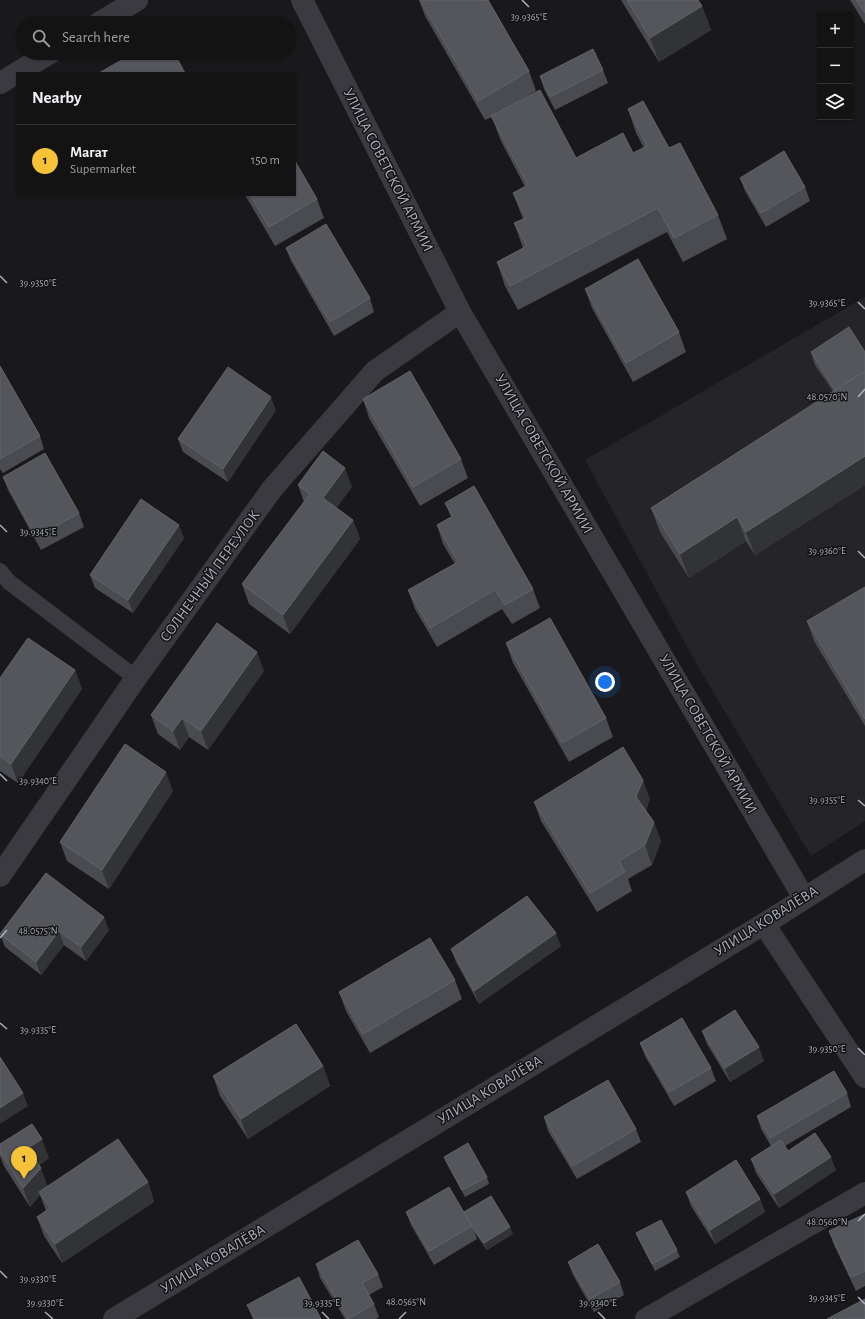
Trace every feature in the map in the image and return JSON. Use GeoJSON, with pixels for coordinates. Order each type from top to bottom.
{"type":"FeatureCollection","features":[{"type":"Feature","properties":{"kind":"street"},"geometry":{"type":"LineString","coordinates":[[111,16],[137,0]]}},
{"type":"Feature","properties":{"kind":"street","name":"УЛИЦА СОВЕТСКОЙ АРМИИ"},"geometry":{"type":"LineString","coordinates":[[302,0],[460,312],[804,898]]}},
{"type":"Feature","properties":{"kind":"street"},"geometry":{"type":"LineString","coordinates":[[18,72],[38,60]]}},
{"type":"Feature","properties":{"kind":"street"},"geometry":{"type":"LineString","coordinates":[[0,83],[16,73]]}},
{"type":"Feature","properties":{"kind":"street","name":"СОЛНЕЧНЫЙ ПЕРЕУЛОК"},"geometry":{"type":"LineString","coordinates":[[0,876],[136,678],[272,489],[375,371],[460,312]]}},
{"type":"Feature","properties":{"kind":"street","name":"УЛИЦА КОВАЛЁВА"},"geometry":{"type":"LineString","coordinates":[[114,1319],[764,924],[865,860]]}},
{"type":"Feature","properties":{"kind":"street"},"geometry":{"type":"LineString","coordinates":[[764,924],[865,1077]]}},
{"type":"Feature","properties":{"kind":"street"},"geometry":{"type":"LineString","coordinates":[[646,1319],[865,1193]]}},
{"type":"Feature","properties":{"kind":"lane"},"geometry":{"type":"LineString","coordinates":[[0,571],[9,582],[136,678]]}},
{"type":"Feature","properties":{"kind":"shaded area"},"geometry":{"type":"Polygon","coordinates":[[[865,297],[865,821],[811,856],[697,665],[585,460],[865,297]]]}},
{"type":"Feature","properties":{"kind":"building"},"geometry":{"type":"Polygon","coordinates":[[[420,0],[488,0],[529,71],[478,101],[420,0]]]}},
{"type":"Feature","properties":{"kind":"building"},"geometry":{"type":"Polygon","coordinates":[[[627,0],[698,0],[702,6],[650,38],[627,0]]]}},
{"type":"Feature","properties":{"kind":"building"},"geometry":{"type":"Polygon","coordinates":[[[856,0],[865,0],[865,13],[856,0]]]}},
{"type":"Feature","properties":{"kind":"building"},"geometry":{"type":"Polygon","coordinates":[[[593,49],[603,70],[550,97],[540,76],[593,49]]]}},
{"type":"Feature","properties":{"kind":"building"},"geometry":{"type":"Polygon","coordinates":[[[122,60],[178,60],[184,72],[101,72],[122,60]]]}},
{"type":"Feature","properties":{"kind":"building"},"geometry":{"type":"Polygon","coordinates":[[[540,90],[576,158],[623,133],[633,153],[647,146],[628,109],[643,101],[669,148],[680,143],[718,215],[674,238],[658,208],[510,286],[497,262],[527,246],[514,223],[526,218],[513,193],[528,185],[491,116],[540,90]]]}},
{"type":"Feature","properties":{"kind":"building"},"geometry":{"type":"Polygon","coordinates":[[[784,151],[805,187],[761,213],[740,178],[784,151]]]}},
{"type":"Feature","properties":{"kind":"building"},"geometry":{"type":"Polygon","coordinates":[[[296,163],[317,199],[269,227],[251,196],[296,196],[296,163]]]}},
{"type":"Feature","properties":{"kind":"building"},"geometry":{"type":"Polygon","coordinates":[[[326,224],[370,298],[330,322],[286,248],[326,224]]]}},
{"type":"Feature","properties":{"kind":"building"},"geometry":{"type":"Polygon","coordinates":[[[638,259],[679,332],[626,363],[585,289],[638,259]]]}},
{"type":"Feature","properties":{"kind":"building"},"geometry":{"type":"Polygon","coordinates":[[[849,327],[865,352],[865,371],[835,390],[811,352],[849,327]]]}},
{"type":"Feature","properties":{"kind":"building"},"geometry":{"type":"Polygon","coordinates":[[[0,366],[40,436],[0,459],[0,366]]]}},
{"type":"Feature","properties":{"kind":"building"},"geometry":{"type":"Polygon","coordinates":[[[228,367],[271,397],[223,469],[178,439],[228,367]]]}},
{"type":"Feature","properties":{"kind":"building"},"geometry":{"type":"Polygon","coordinates":[[[410,371],[461,459],[413,487],[363,399],[410,371]]]}},
{"type":"Feature","properties":{"kind":"building"},"geometry":{"type":"Polygon","coordinates":[[[865,371],[865,456],[746,532],[737,517],[680,554],[651,508],[865,371]]]}},
{"type":"Feature","properties":{"kind":"building"},"geometry":{"type":"Polygon","coordinates":[[[323,451],[345,468],[323,498],[353,520],[283,615],[242,584],[310,494],[298,485],[323,451]]]}},
{"type":"Feature","properties":{"kind":"building"},"geometry":{"type":"Polygon","coordinates":[[[45,453],[79,513],[36,537],[3,477],[45,453]]]}},
{"type":"Feature","properties":{"kind":"building"},"geometry":{"type":"Polygon","coordinates":[[[474,486],[533,589],[505,605],[495,590],[430,628],[408,590],[458,562],[437,525],[453,516],[445,503],[474,486]]]}},
{"type":"Feature","properties":{"kind":"building"},"geometry":{"type":"Polygon","coordinates":[[[141,499],[179,525],[128,600],[90,575],[141,499]]]}},
{"type":"Feature","properties":{"kind":"building"},"geometry":{"type":"Polygon","coordinates":[[[865,587],[865,719],[807,621],[865,587]]]}},
{"type":"Feature","properties":{"kind":"building"},"geometry":{"type":"Polygon","coordinates":[[[550,618],[606,718],[562,743],[506,643],[550,618]]]}},
{"type":"Feature","properties":{"kind":"building"},"geometry":{"type":"Polygon","coordinates":[[[217,623],[257,652],[201,731],[182,718],[173,731],[151,715],[217,623]]]}},
{"type":"Feature","properties":{"kind":"building"},"geometry":{"type":"Polygon","coordinates":[[[28,638],[75,670],[11,764],[0,756],[0,678],[28,638]]]}},
{"type":"Feature","properties":{"kind":"building"},"geometry":{"type":"Polygon","coordinates":[[[125,744],[166,772],[102,870],[60,842],[125,744]]]}},
{"type":"Feature","properties":{"kind":"building"},"geometry":{"type":"Polygon","coordinates":[[[623,747],[643,780],[636,797],[654,822],[645,845],[619,861],[625,872],[590,893],[534,802],[623,747]]]}},
{"type":"Feature","properties":{"kind":"building"},"geometry":{"type":"Polygon","coordinates":[[[46,873],[104,917],[81,947],[59,931],[36,962],[0,934],[46,873]]]}},
{"type":"Feature","properties":{"kind":"building"},"geometry":{"type":"Polygon","coordinates":[[[527,896],[556,933],[474,991],[451,949],[527,896]]]}},
{"type":"Feature","properties":{"kind":"building"},"geometry":{"type":"Polygon","coordinates":[[[430,938],[455,980],[363,1034],[339,992],[430,938]]]}},
{"type":"Feature","properties":{"kind":"building"},"geometry":{"type":"Polygon","coordinates":[[[735,1010],[759,1047],[725,1068],[702,1031],[735,1010]]]}},
{"type":"Feature","properties":{"kind":"building"},"geometry":{"type":"Polygon","coordinates":[[[682,1018],[711,1068],[669,1092],[640,1043],[682,1018]]]}},
{"type":"Feature","properties":{"kind":"building"},"geometry":{"type":"Polygon","coordinates":[[[296,1024],[323,1066],[241,1119],[213,1076],[296,1024]]]}},
{"type":"Feature","properties":{"kind":"building"},"geometry":{"type":"Polygon","coordinates":[[[0,1057],[23,1093],[0,1108],[0,1057]]]}},
{"type":"Feature","properties":{"kind":"building"},"geometry":{"type":"Polygon","coordinates":[[[834,1071],[847,1093],[770,1138],[757,1116],[834,1071]]]}},
{"type":"Feature","properties":{"kind":"building"},"geometry":{"type":"Polygon","coordinates":[[[608,1080],[636,1129],[572,1166],[544,1117],[608,1080]]]}},
{"type":"Feature","properties":{"kind":"building"},"geometry":{"type":"Polygon","coordinates":[[[32,1124],[42,1139],[28,1148],[41,1168],[23,1188],[0,1152],[0,1144],[32,1124]]]}},
{"type":"Feature","properties":{"kind":"building"},"geometry":{"type":"Polygon","coordinates":[[[815,1133],[831,1157],[774,1194],[751,1159],[781,1140],[788,1151],[815,1133]]]}},
{"type":"Feature","properties":{"kind":"building"},"geometry":{"type":"Polygon","coordinates":[[[118,1139],[148,1182],[55,1244],[37,1217],[50,1208],[39,1192],[118,1139]]]}},
{"type":"Feature","properties":{"kind":"building"},"geometry":{"type":"Polygon","coordinates":[[[468,1143],[487,1177],[462,1190],[444,1157],[468,1143]]]}},
{"type":"Feature","properties":{"kind":"building"},"geometry":{"type":"Polygon","coordinates":[[[736,1160],[760,1199],[710,1230],[686,1192],[736,1160]]]}},
{"type":"Feature","properties":{"kind":"building"},"geometry":{"type":"Polygon","coordinates":[[[449,1187],[472,1226],[429,1251],[406,1212],[449,1187]]]}},
{"type":"Feature","properties":{"kind":"building"},"geometry":{"type":"Polygon","coordinates":[[[491,1196],[510,1227],[484,1243],[464,1212],[491,1196]]]}},
{"type":"Feature","properties":{"kind":"building"},"geometry":{"type":"Polygon","coordinates":[[[865,1214],[865,1271],[851,1277],[829,1231],[865,1214]]]}},
{"type":"Feature","properties":{"kind":"building"},"geometry":{"type":"Polygon","coordinates":[[[661,1220],[677,1250],[652,1264],[636,1233],[661,1220]]]}},
{"type":"Feature","properties":{"kind":"building"},"geometry":{"type":"Polygon","coordinates":[[[358,1240],[378,1274],[362,1283],[374,1304],[348,1319],[316,1264],[358,1240]]]}},
{"type":"Feature","properties":{"kind":"building"},"geometry":{"type":"Polygon","coordinates":[[[598,1244],[620,1282],[590,1299],[568,1262],[598,1244]]]}},
{"type":"Feature","properties":{"kind":"building"},"geometry":{"type":"Polygon","coordinates":[[[299,1277],[321,1319],[255,1319],[247,1305],[299,1277]]]}},
{"type":"Feature","properties":{"kind":"building"},"geometry":{"type":"Polygon","coordinates":[[[865,1299],[865,1319],[827,1319],[865,1299]]]}},
{"type":"Feature","properties":{"kind":"place","name":"Магат"},"geometry":{"type":"Point","coordinates":[24,1179]}}]}
